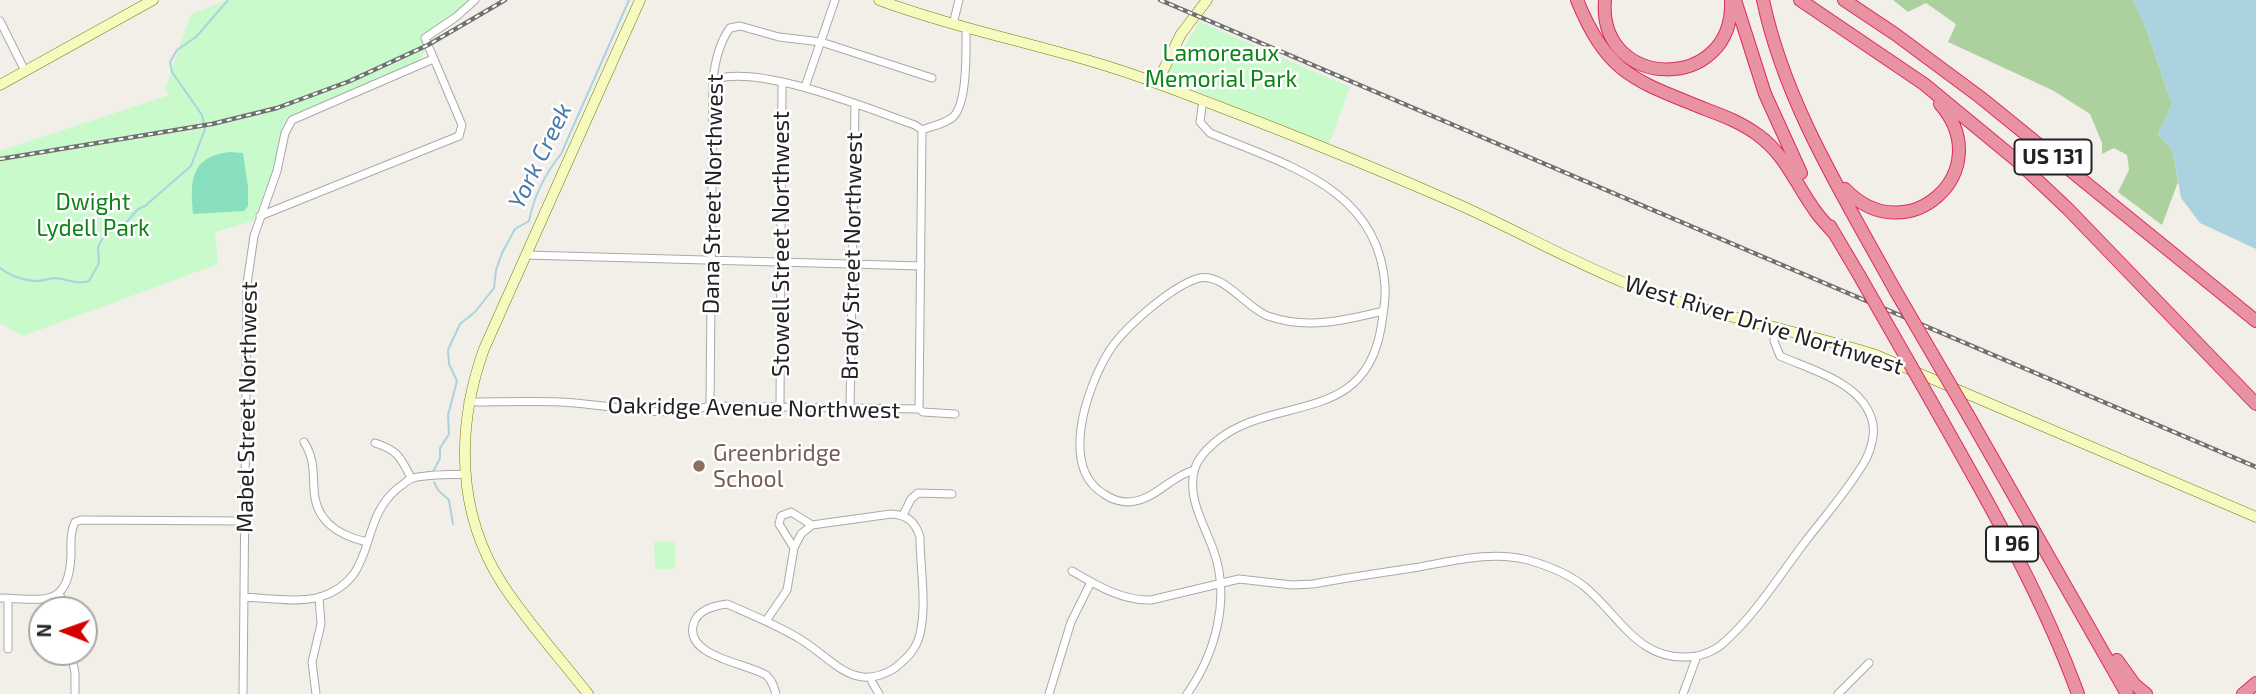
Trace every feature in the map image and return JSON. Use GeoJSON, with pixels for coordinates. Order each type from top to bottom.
{"type":"FeatureCollection","features":[{"type":"Feature","properties":{"kind":"highway"},"geometry":{"type":"LineString","coordinates":[[1577,0],[1597,43],[1608,58],[1622,69],[1654,88],[1744,125],[1776,150],[1789,166],[1815,211],[1833,232]]}},
{"type":"Feature","properties":{"kind":"highway"},"geometry":{"type":"LineString","coordinates":[[1605,0],[1608,28],[1624,53],[1641,65],[1666,71],[1694,65],[1716,48],[1728,24],[1733,0]]}},
{"type":"Feature","properties":{"kind":"highway","name":"I 96"},"geometry":{"type":"LineString","coordinates":[[1733,0],[1781,132],[1833,232],[1931,401],[2035,590],[2078,694]]}},
{"type":"Feature","properties":{"kind":"highway","name":"US 131"},"geometry":{"type":"LineString","coordinates":[[1800,0],[1924,85],[2015,159],[2068,209],[2256,404]]}},
{"type":"Feature","properties":{"kind":"highway","name":"US 131"},"geometry":{"type":"LineString","coordinates":[[1844,0],[1971,90],[2256,321]]}},
{"type":"Feature","properties":{"kind":"highway","name":"I 96"},"geometry":{"type":"LineString","coordinates":[[1763,2],[1783,69],[1824,161],[2127,694]]}},
{"type":"Feature","properties":{"kind":"highway"},"geometry":{"type":"LineString","coordinates":[[1824,161],[1855,200],[1870,208],[1896,214],[1912,212],[1937,199],[1952,180],[1959,153],[1958,137],[1949,116],[1924,85]]}},
{"type":"Feature","properties":{"kind":"highway"},"geometry":{"type":"LineString","coordinates":[[2066,586],[2090,617],[2124,671],[2146,694]]}},
{"type":"Feature","properties":{"kind":"highway"},"geometry":{"type":"LineString","coordinates":[[2243,694],[2256,683]]}},
{"type":"Feature","properties":{"kind":"main road"},"geometry":{"type":"LineString","coordinates":[[0,85],[153,0]]}},
{"type":"Feature","properties":{"kind":"main road"},"geometry":{"type":"LineString","coordinates":[[588,694],[502,584],[475,526],[465,474],[464,441],[468,402],[484,349],[640,0]]}},
{"type":"Feature","properties":{"kind":"main road","name":"West River Drive Northwest"},"geometry":{"type":"LineString","coordinates":[[879,0],[966,28],[1054,50],[1203,100],[1446,199],[1626,283],[1679,302],[1875,355],[2256,517]]}},
{"type":"Feature","properties":{"kind":"main road"},"geometry":{"type":"LineString","coordinates":[[1157,83],[1181,34],[1207,0]]}},
{"type":"Feature","properties":{"kind":"street"},"geometry":{"type":"LineString","coordinates":[[260,216],[454,139],[462,131],[461,120],[425,38],[475,0]]}},
{"type":"Feature","properties":{"kind":"street","name":"Stowell Street Northwest"},"geometry":{"type":"LineString","coordinates":[[805,87],[835,0]]}},
{"type":"Feature","properties":{"kind":"street"},"geometry":{"type":"LineString","coordinates":[[953,24],[959,0]]}},
{"type":"Feature","properties":{"kind":"street"},"geometry":{"type":"LineString","coordinates":[[0,21],[25,71]]}},
{"type":"Feature","properties":{"kind":"street","name":"Dana Street Northwest"},"geometry":{"type":"LineString","coordinates":[[710,406],[713,80],[720,46],[730,28],[734,26],[779,37],[821,42],[932,78]]}},
{"type":"Feature","properties":{"kind":"street"},"geometry":{"type":"LineString","coordinates":[[922,130],[945,122],[958,110],[965,60],[966,28]]}},
{"type":"Feature","properties":{"kind":"street","name":"Mabel Street Northwest"},"geometry":{"type":"LineString","coordinates":[[243,694],[247,284],[254,236],[277,172],[288,127],[298,117],[433,59]]}},
{"type":"Feature","properties":{"kind":"street"},"geometry":{"type":"LineString","coordinates":[[713,80],[726,76],[765,79],[805,87],[915,125],[922,130]]}},
{"type":"Feature","properties":{"kind":"street","name":"Stowell Street Northwest"},"geometry":{"type":"LineString","coordinates":[[780,407],[782,82]]}},
{"type":"Feature","properties":{"kind":"street"},"geometry":{"type":"LineString","coordinates":[[1187,694],[1202,673],[1219,619],[1220,582],[1213,550],[1193,497],[1194,470],[1200,457],[1223,436],[1243,425],[1330,399],[1360,378],[1378,346],[1383,311],[1384,272],[1379,250],[1358,212],[1337,194],[1301,172],[1210,133],[1200,122],[1203,100]]}},
{"type":"Feature","properties":{"kind":"street","name":"Brady Street Northwest"},"geometry":{"type":"LineString","coordinates":[[850,408],[855,104]]}},
{"type":"Feature","properties":{"kind":"street"},"geometry":{"type":"LineString","coordinates":[[919,409],[922,130]]}},
{"type":"Feature","properties":{"kind":"street"},"geometry":{"type":"LineString","coordinates":[[526,255],[921,266]]}},
{"type":"Feature","properties":{"kind":"street"},"geometry":{"type":"LineString","coordinates":[[1194,470],[1181,474],[1161,491],[1144,499],[1127,502],[1101,492],[1092,485],[1084,472],[1081,453],[1082,417],[1087,397],[1108,352],[1136,321],[1172,291],[1198,278],[1209,277],[1219,281],[1269,317],[1308,324],[1344,320],[1383,311]]}},
{"type":"Feature","properties":{"kind":"street"},"geometry":{"type":"LineString","coordinates":[[1072,570],[1091,582],[1137,600],[1239,579],[1292,585],[1313,584],[1465,559],[1511,557],[1549,567],[1569,576],[1586,588],[1641,645],[1661,654],[1697,656],[1720,646],[1754,609],[1852,479],[1871,447],[1874,424],[1859,396],[1846,387],[1780,356],[1774,341],[1774,326]]}},
{"type":"Feature","properties":{"kind":"street","name":"Oakridge Avenue Northwest"},"geometry":{"type":"LineString","coordinates":[[468,402],[561,402],[619,410],[664,412],[710,406],[919,409],[923,412],[955,414]]}},
{"type":"Feature","properties":{"kind":"street"},"geometry":{"type":"LineString","coordinates":[[304,442],[314,464],[315,498],[323,518],[337,532],[367,542]]}},
{"type":"Feature","properties":{"kind":"street"},"geometry":{"type":"LineString","coordinates":[[375,443],[388,447],[401,457],[411,478]]}},
{"type":"Feature","properties":{"kind":"street"},"geometry":{"type":"LineString","coordinates":[[244,597],[319,597],[348,580],[363,560],[375,516],[384,502],[411,478],[465,474]]}},
{"type":"Feature","properties":{"kind":"street"},"geometry":{"type":"LineString","coordinates":[[903,515],[911,499],[918,494],[952,494]]}},
{"type":"Feature","properties":{"kind":"street"},"geometry":{"type":"LineString","coordinates":[[776,694],[768,676],[713,654],[697,644],[693,635],[693,624],[698,614],[714,606],[727,604],[804,641],[841,674],[860,683],[872,682],[889,674],[915,648],[920,634],[920,537],[917,527],[903,515],[891,514],[830,524],[812,524],[791,512],[781,516],[779,524],[794,548]]}},
{"type":"Feature","properties":{"kind":"street"},"geometry":{"type":"LineString","coordinates":[[8,649],[4,598],[43,599],[59,594],[68,580],[71,529],[75,522],[245,521]]}},
{"type":"Feature","properties":{"kind":"street"},"geometry":{"type":"LineString","coordinates":[[766,621],[787,590],[794,548],[801,534],[812,524]]}},
{"type":"Feature","properties":{"kind":"street"},"geometry":{"type":"LineString","coordinates":[[1049,694],[1071,622],[1091,582]]}},
{"type":"Feature","properties":{"kind":"street"},"geometry":{"type":"LineString","coordinates":[[316,694],[312,662],[321,624],[319,597]]}},
{"type":"Feature","properties":{"kind":"street"},"geometry":{"type":"LineString","coordinates":[[1683,694],[1697,656]]}},
{"type":"Feature","properties":{"kind":"street"},"geometry":{"type":"LineString","coordinates":[[1838,694],[1868,663]]}},
{"type":"Feature","properties":{"kind":"street"},"geometry":{"type":"LineString","coordinates":[[74,666],[75,694]]}},
{"type":"Feature","properties":{"kind":"street"},"geometry":{"type":"LineString","coordinates":[[872,682],[878,694]]}},
{"type":"Feature","properties":{"kind":"green space","name":"Dwight Lydell Park"},"geometry":{"type":"Polygon","coordinates":[[[228,0],[471,0],[444,22],[420,36],[425,51],[420,60],[407,68],[302,111],[286,121],[282,127],[278,158],[253,221],[215,232],[218,264],[23,336],[0,323],[0,151],[169,95],[165,89],[191,14],[228,0]]]}},
{"type":"Feature","properties":{"kind":"green space"},"geometry":{"type":"Polygon","coordinates":[[[1893,0],[2133,0],[2144,23],[2172,104],[2158,134],[2173,151],[2178,182],[2162,225],[2118,192],[2129,170],[2127,155],[2114,148],[2102,154],[2102,143],[2090,114],[2054,91],[1948,42],[1956,24],[1926,3],[1908,12],[1893,0]]]}},
{"type":"Feature","properties":{"kind":"green space","name":"Lamoreaux Memorial Park"},"geometry":{"type":"Polygon","coordinates":[[[1200,22],[1350,87],[1329,144],[1174,82],[1170,69],[1200,22]]]}},
{"type":"Feature","properties":{"kind":"green space"},"geometry":{"type":"Polygon","coordinates":[[[229,152],[243,153],[248,206],[244,211],[193,214],[195,172],[206,159],[229,152]]]}},
{"type":"Feature","properties":{"kind":"green space"},"geometry":{"type":"Polygon","coordinates":[[[675,541],[675,568],[655,570],[654,542],[675,541]]]}},
{"type":"Feature","properties":{"kind":"water"},"geometry":{"type":"Polygon","coordinates":[[[2133,0],[2256,0],[2256,249],[2200,223],[2181,198],[2173,151],[2158,134],[2172,104],[2144,23],[2133,0]]]}},
{"type":"Feature","properties":{"kind":"waterway"},"geometry":{"type":"LineString","coordinates":[[0,268],[13,276],[28,280],[55,278],[89,281],[99,263],[98,247],[104,236],[125,224],[138,209],[191,166],[205,129],[202,115],[172,72],[170,62],[177,50],[196,37],[228,0]]}},
{"type":"Feature","properties":{"kind":"waterway","name":"York Creek"},"geometry":{"type":"LineString","coordinates":[[433,472],[440,458],[440,448],[449,434],[448,415],[457,381],[449,364],[448,350],[460,324],[475,312],[494,288],[502,253],[515,229],[529,221],[541,185],[561,154],[629,0]]}},
{"type":"Feature","properties":{"kind":"waterway","name":"York Creek"},"geometry":{"type":"LineString","coordinates":[[434,482],[449,500],[453,524]]}},
{"type":"Feature","properties":{"kind":"railway"},"geometry":{"type":"LineString","coordinates":[[0,159],[212,124],[277,108],[350,81],[428,45],[505,0]]}},
{"type":"Feature","properties":{"kind":"railway"},"geometry":{"type":"LineString","coordinates":[[1160,0],[2256,467]]}},
{"type":"Feature","properties":{"kind":"place","name":"Greenbridge School"},"geometry":{"type":"Point","coordinates":[699,466]}}]}
